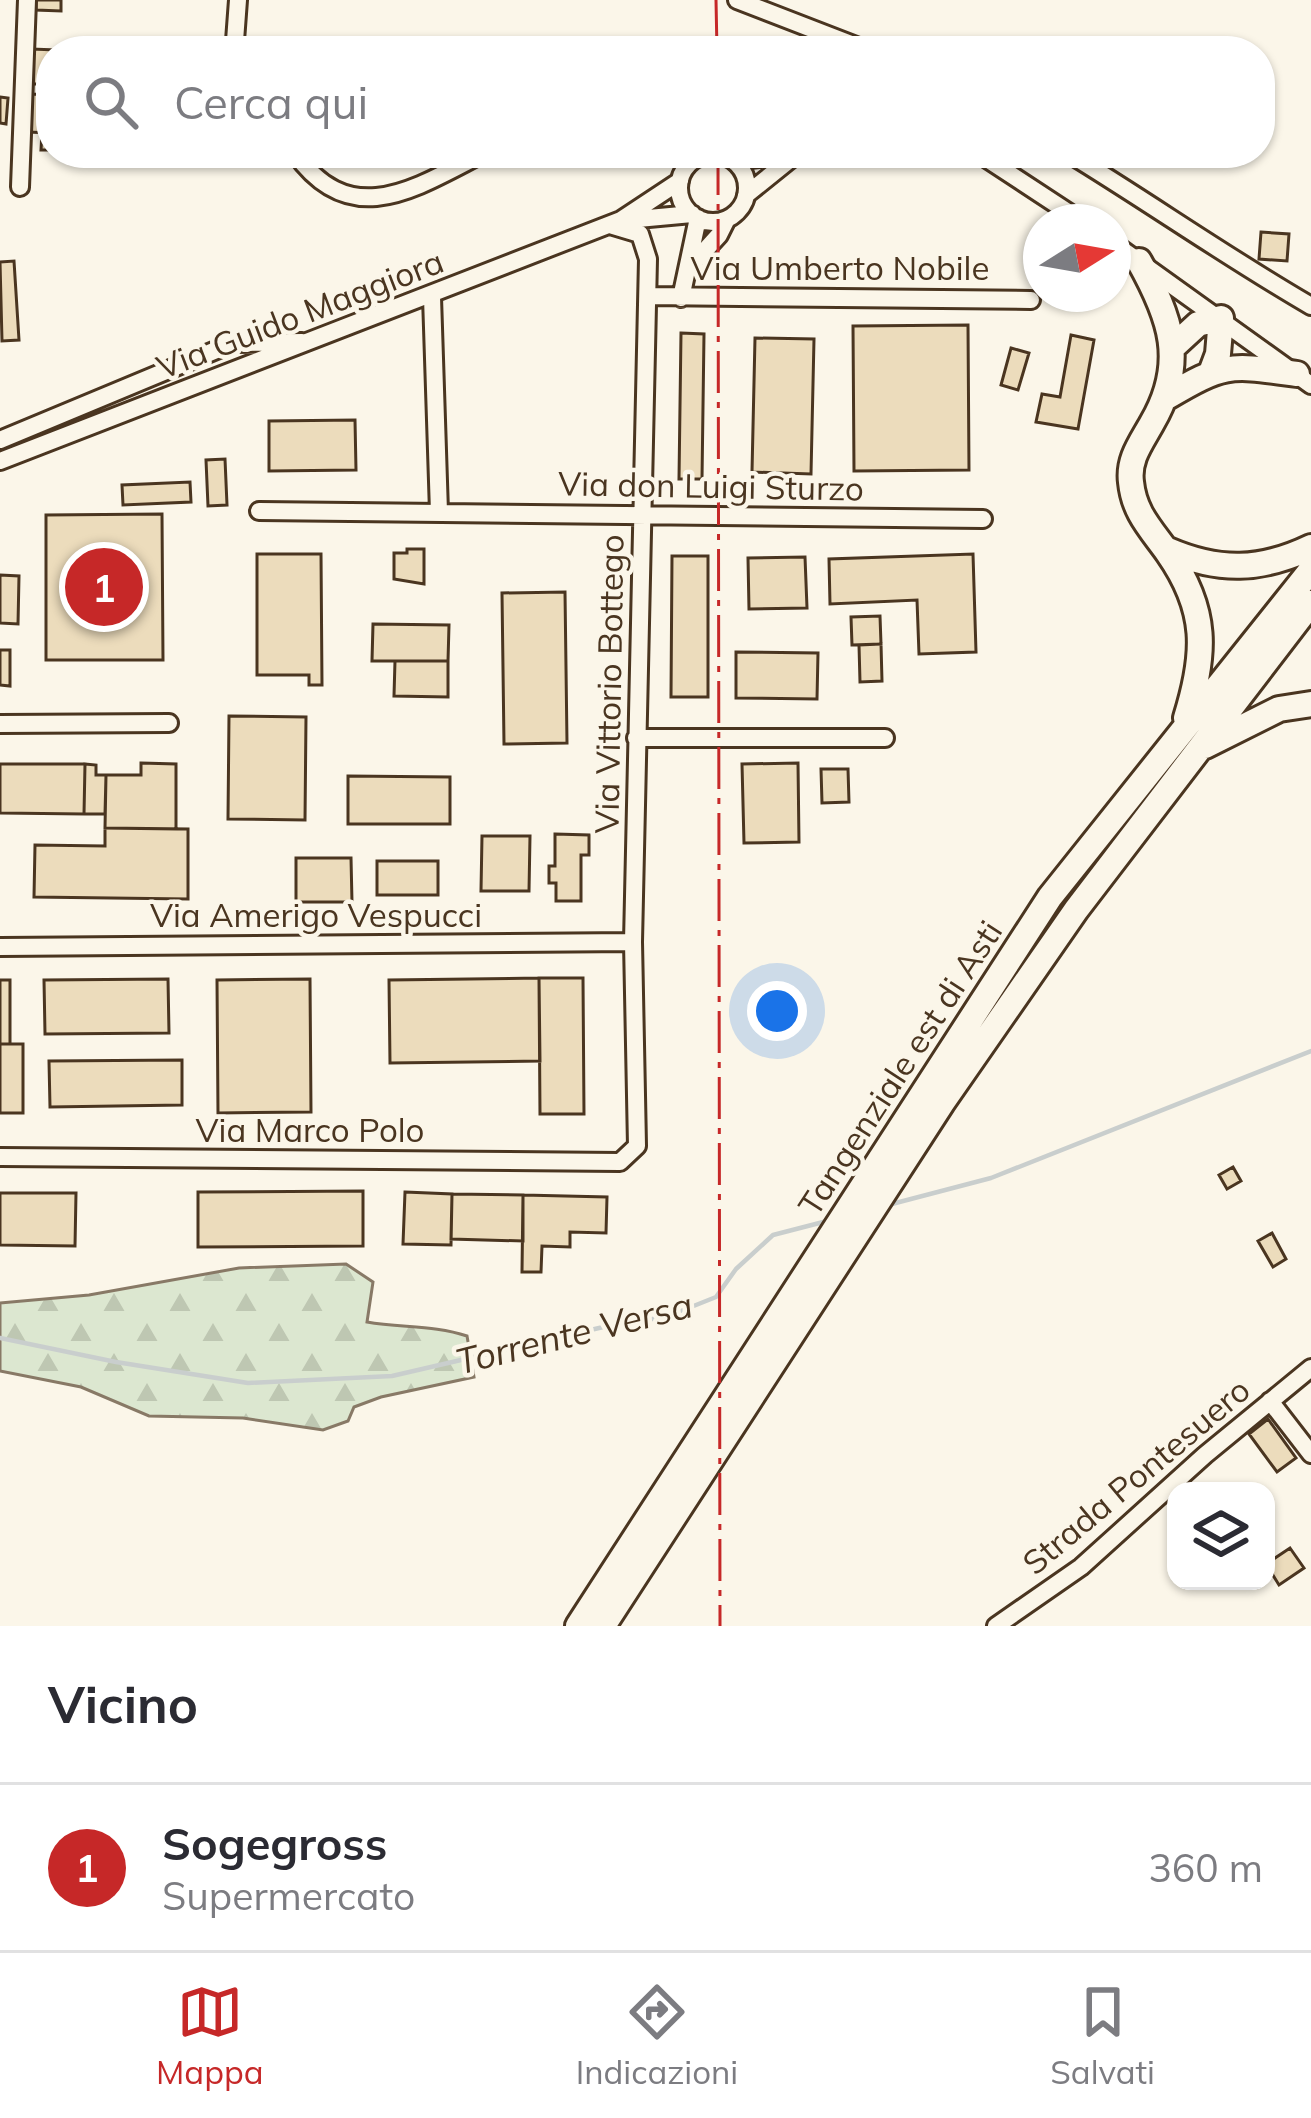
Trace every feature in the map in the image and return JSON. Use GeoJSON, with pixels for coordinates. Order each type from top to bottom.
{"type":"FeatureCollection","features":[{"type":"Feature","properties":{"kind":"highway"},"geometry":{"type":"LineString","coordinates":[[1139,261],[1165,310],[1173,347],[1167,398],[1130,468],[1139,513],[1186,580],[1198,614],[1202,652],[1190,741],[1280,709],[1311,704]]}},
{"type":"Feature","properties":{"kind":"highway"},"geometry":{"type":"LineString","coordinates":[[1173,347],[1198,324],[1221,318],[1212,370]]}},
{"type":"Feature","properties":{"kind":"highway"},"geometry":{"type":"LineString","coordinates":[[1167,398],[1212,370],[1239,367],[1304,380]]}},
{"type":"Feature","properties":{"kind":"highway"},"geometry":{"type":"LineString","coordinates":[[1166,549],[1199,564],[1241,569],[1282,561],[1311,547]]}},
{"type":"Feature","properties":{"kind":"highway","name":"Tangenziale est di Asti"},"geometry":{"type":"LineString","coordinates":[[603,1626],[942,1103],[1311,570]]}},
{"type":"Feature","properties":{"kind":"highway","name":"Tangenziale est di Asti"},"geometry":{"type":"LineString","coordinates":[[578,1626],[1050,897],[1311,604]]}},
{"type":"Feature","properties":{"kind":"street"},"geometry":{"type":"LineString","coordinates":[[20,187],[27,0]]}},
{"type":"Feature","properties":{"kind":"street"},"geometry":{"type":"LineString","coordinates":[[235,36],[238,0]]}},
{"type":"Feature","properties":{"kind":"street"},"geometry":{"type":"LineString","coordinates":[[737,0],[829,36]]}},
{"type":"Feature","properties":{"kind":"street"},"geometry":{"type":"LineString","coordinates":[[308,168],[320,182],[364,199],[410,190],[454,168]]}},
{"type":"Feature","properties":{"kind":"street","name":"Via Guido Maggiora"},"geometry":{"type":"LineString","coordinates":[[615,223],[683,168]]}},
{"type":"Feature","properties":{"kind":"street"},"geometry":{"type":"LineString","coordinates":[[685,168],[681,199],[695,216],[712,222],[736,214],[746,195],[780,168]]}},
{"type":"Feature","properties":{"kind":"street"},"geometry":{"type":"LineString","coordinates":[[736,168],[745,177],[746,195]]}},
{"type":"Feature","properties":{"kind":"street"},"geometry":{"type":"LineString","coordinates":[[1002,168],[1056,204]]}},
{"type":"Feature","properties":{"kind":"street"},"geometry":{"type":"LineString","coordinates":[[1092,168],[1218,252],[1311,306]]}},
{"type":"Feature","properties":{"kind":"street"},"geometry":{"type":"LineString","coordinates":[[681,298],[695,216]]}},
{"type":"Feature","properties":{"kind":"street","name":"Via Guido Maggiora"},"geometry":{"type":"LineString","coordinates":[[0,461],[615,223],[695,216]]}},
{"type":"Feature","properties":{"kind":"street"},"geometry":{"type":"LineString","coordinates":[[689,269],[727,219]]}},
{"type":"Feature","properties":{"kind":"street","name":"Via Vittorio Bottego"},"geometry":{"type":"LineString","coordinates":[[615,223],[640,234],[647,247],[648,296],[633,942],[637,1146],[620,1162]]}},
{"type":"Feature","properties":{"kind":"street"},"geometry":{"type":"LineString","coordinates":[[1131,255],[1304,380]]}},
{"type":"Feature","properties":{"kind":"street","name":"Via Umberto Nobile"},"geometry":{"type":"LineString","coordinates":[[648,296],[1023,300]]}},
{"type":"Feature","properties":{"kind":"street"},"geometry":{"type":"LineString","coordinates":[[432,297],[439,512]]}},
{"type":"Feature","properties":{"kind":"street"},"geometry":{"type":"LineString","coordinates":[[0,440],[233,343],[315,341]]}},
{"type":"Feature","properties":{"kind":"street","name":"Via don Luigi Sturzo"},"geometry":{"type":"LineString","coordinates":[[259,511],[983,519]]}},
{"type":"Feature","properties":{"kind":"street"},"geometry":{"type":"LineString","coordinates":[[0,724],[170,723]]}},
{"type":"Feature","properties":{"kind":"street"},"geometry":{"type":"LineString","coordinates":[[636,738],[885,738]]}},
{"type":"Feature","properties":{"kind":"street","name":"Via Amerigo Vespucci"},"geometry":{"type":"LineString","coordinates":[[0,947],[633,942]]}},
{"type":"Feature","properties":{"kind":"street","name":"Via Marco Polo"},"geometry":{"type":"LineString","coordinates":[[0,1157],[620,1162]]}},
{"type":"Feature","properties":{"kind":"street","name":"Strada Pontesuero"},"geometry":{"type":"LineString","coordinates":[[996,1626],[1081,1567],[1311,1368]]}},
{"type":"Feature","properties":{"kind":"street"},"geometry":{"type":"LineString","coordinates":[[1270,1401],[1311,1454]]}},
{"type":"Feature","properties":{"kind":"green space"},"geometry":{"type":"Polygon","coordinates":[[[346,1264],[373,1282],[367,1322],[467,1336],[474,1377],[381,1397],[354,1407],[348,1421],[323,1430],[243,1418],[149,1416],[81,1387],[0,1371],[0,1303],[89,1295],[239,1268],[346,1264]]]}},
{"type":"Feature","properties":{"kind":"building"},"geometry":{"type":"Polygon","coordinates":[[[36,0],[61,0],[61,11],[36,10],[36,0]]]}},
{"type":"Feature","properties":{"kind":"building"},"geometry":{"type":"Polygon","coordinates":[[[31,49],[36,49],[36,84],[30,84],[31,49]]]}},
{"type":"Feature","properties":{"kind":"building"},"geometry":{"type":"Polygon","coordinates":[[[30,94],[36,94],[36,132],[28,132],[30,94]]]}},
{"type":"Feature","properties":{"kind":"building"},"geometry":{"type":"Polygon","coordinates":[[[0,97],[8,98],[6,124],[0,123],[0,97]]]}},
{"type":"Feature","properties":{"kind":"building"},"geometry":{"type":"Polygon","coordinates":[[[1261,232],[1289,234],[1287,261],[1259,259],[1261,232]]]}},
{"type":"Feature","properties":{"kind":"building"},"geometry":{"type":"Polygon","coordinates":[[[14,261],[19,340],[2,341],[0,262],[14,261]]]}},
{"type":"Feature","properties":{"kind":"building"},"geometry":{"type":"Polygon","coordinates":[[[968,325],[969,470],[854,471],[853,326],[968,325]]]}},
{"type":"Feature","properties":{"kind":"building"},"geometry":{"type":"Polygon","coordinates":[[[681,333],[704,334],[702,479],[679,479],[681,333]]]}},
{"type":"Feature","properties":{"kind":"building"},"geometry":{"type":"Polygon","coordinates":[[[1071,335],[1094,340],[1078,429],[1036,422],[1042,394],[1060,397],[1071,335]]]}},
{"type":"Feature","properties":{"kind":"building"},"geometry":{"type":"Polygon","coordinates":[[[755,338],[814,339],[811,474],[752,472],[755,338]]]}},
{"type":"Feature","properties":{"kind":"building"},"geometry":{"type":"Polygon","coordinates":[[[1011,348],[1029,353],[1018,390],[1001,385],[1011,348]]]}},
{"type":"Feature","properties":{"kind":"building"},"geometry":{"type":"Polygon","coordinates":[[[355,420],[356,470],[269,471],[269,421],[355,420]]]}},
{"type":"Feature","properties":{"kind":"building"},"geometry":{"type":"Polygon","coordinates":[[[225,459],[227,505],[208,506],[206,460],[225,459]]]}},
{"type":"Feature","properties":{"kind":"building"},"geometry":{"type":"Polygon","coordinates":[[[190,482],[191,502],[123,505],[122,485],[190,482]]]}},
{"type":"Feature","properties":{"kind":"building"},"geometry":{"type":"Polygon","coordinates":[[[162,514],[163,660],[46,660],[46,515],[162,514]]]}},
{"type":"Feature","properties":{"kind":"building"},"geometry":{"type":"Polygon","coordinates":[[[407,549],[424,549],[424,584],[394,579],[394,553],[407,553],[407,549]]]}},
{"type":"Feature","properties":{"kind":"building"},"geometry":{"type":"Polygon","coordinates":[[[257,554],[321,554],[322,685],[309,685],[309,675],[257,675],[257,554]]]}},
{"type":"Feature","properties":{"kind":"building"},"geometry":{"type":"Polygon","coordinates":[[[973,554],[976,652],[919,654],[917,600],[830,604],[829,559],[973,554]]]}},
{"type":"Feature","properties":{"kind":"building"},"geometry":{"type":"Polygon","coordinates":[[[672,556],[708,556],[708,697],[671,697],[672,556]]]}},
{"type":"Feature","properties":{"kind":"building"},"geometry":{"type":"Polygon","coordinates":[[[805,557],[807,608],[749,609],[748,558],[805,557]]]}},
{"type":"Feature","properties":{"kind":"building"},"geometry":{"type":"Polygon","coordinates":[[[0,575],[19,576],[18,624],[0,623],[0,575]]]}},
{"type":"Feature","properties":{"kind":"building"},"geometry":{"type":"Polygon","coordinates":[[[565,592],[567,743],[504,744],[502,593],[565,592]]]}},
{"type":"Feature","properties":{"kind":"building"},"geometry":{"type":"Polygon","coordinates":[[[880,616],[881,644],[852,645],[851,617],[880,616]]]}},
{"type":"Feature","properties":{"kind":"building"},"geometry":{"type":"Polygon","coordinates":[[[373,624],[449,625],[448,661],[372,661],[373,624]]]}},
{"type":"Feature","properties":{"kind":"building"},"geometry":{"type":"Polygon","coordinates":[[[881,644],[882,681],[860,682],[859,645],[881,644]]]}},
{"type":"Feature","properties":{"kind":"building"},"geometry":{"type":"Polygon","coordinates":[[[0,650],[10,650],[10,686],[0,685],[0,650]]]}},
{"type":"Feature","properties":{"kind":"building"},"geometry":{"type":"Polygon","coordinates":[[[736,652],[818,653],[817,699],[736,698],[736,652]]]}},
{"type":"Feature","properties":{"kind":"building"},"geometry":{"type":"Polygon","coordinates":[[[395,661],[448,661],[448,697],[394,696],[395,661]]]}},
{"type":"Feature","properties":{"kind":"building"},"geometry":{"type":"Polygon","coordinates":[[[229,716],[306,717],[305,820],[228,819],[229,716]]]}},
{"type":"Feature","properties":{"kind":"building"},"geometry":{"type":"Polygon","coordinates":[[[141,763],[176,764],[176,829],[105,828],[106,775],[141,775],[141,763]]]}},
{"type":"Feature","properties":{"kind":"building"},"geometry":{"type":"Polygon","coordinates":[[[798,763],[799,842],[744,843],[742,764],[798,763]]]}},
{"type":"Feature","properties":{"kind":"building"},"geometry":{"type":"Polygon","coordinates":[[[0,764],[85,764],[84,814],[0,813],[0,764]]]}},
{"type":"Feature","properties":{"kind":"building"},"geometry":{"type":"Polygon","coordinates":[[[85,764],[96,765],[96,775],[106,775],[105,814],[84,814],[85,764]]]}},
{"type":"Feature","properties":{"kind":"building"},"geometry":{"type":"Polygon","coordinates":[[[821,769],[848,769],[849,802],[822,803],[821,769]]]}},
{"type":"Feature","properties":{"kind":"building"},"geometry":{"type":"Polygon","coordinates":[[[348,776],[450,777],[450,824],[348,824],[348,776]]]}},
{"type":"Feature","properties":{"kind":"building"},"geometry":{"type":"Polygon","coordinates":[[[105,828],[188,829],[188,899],[34,897],[35,845],[105,846],[105,828]]]}},
{"type":"Feature","properties":{"kind":"building"},"geometry":{"type":"Polygon","coordinates":[[[555,834],[589,835],[589,855],[581,855],[581,901],[556,901],[556,883],[549,883],[549,866],[555,866],[555,834]]]}},
{"type":"Feature","properties":{"kind":"building"},"geometry":{"type":"Polygon","coordinates":[[[482,836],[530,836],[529,891],[481,891],[482,836]]]}},
{"type":"Feature","properties":{"kind":"building"},"geometry":{"type":"Polygon","coordinates":[[[296,858],[351,858],[352,902],[296,902],[296,858]]]}},
{"type":"Feature","properties":{"kind":"building"},"geometry":{"type":"Polygon","coordinates":[[[377,861],[438,861],[438,895],[377,895],[377,861]]]}},
{"type":"Feature","properties":{"kind":"building"},"geometry":{"type":"Polygon","coordinates":[[[539,978],[540,1061],[390,1063],[389,980],[539,978]]]}},
{"type":"Feature","properties":{"kind":"building"},"geometry":{"type":"Polygon","coordinates":[[[539,978],[583,978],[584,1114],[540,1114],[539,978]]]}},
{"type":"Feature","properties":{"kind":"building"},"geometry":{"type":"Polygon","coordinates":[[[168,979],[169,1033],[45,1034],[44,980],[168,979]]]}},
{"type":"Feature","properties":{"kind":"building"},"geometry":{"type":"Polygon","coordinates":[[[310,979],[311,1112],[218,1113],[217,980],[310,979]]]}},
{"type":"Feature","properties":{"kind":"building"},"geometry":{"type":"Polygon","coordinates":[[[0,980],[10,980],[10,1044],[0,1044],[0,980]]]}},
{"type":"Feature","properties":{"kind":"building"},"geometry":{"type":"Polygon","coordinates":[[[0,1044],[23,1044],[23,1113],[0,1113],[0,1044]]]}},
{"type":"Feature","properties":{"kind":"building"},"geometry":{"type":"Polygon","coordinates":[[[182,1060],[182,1105],[50,1107],[49,1061],[182,1060]]]}},
{"type":"Feature","properties":{"kind":"building"},"geometry":{"type":"Polygon","coordinates":[[[1233,1167],[1241,1181],[1227,1189],[1219,1175],[1233,1167]]]}},
{"type":"Feature","properties":{"kind":"building"},"geometry":{"type":"Polygon","coordinates":[[[363,1191],[363,1246],[198,1247],[198,1192],[363,1191]]]}},
{"type":"Feature","properties":{"kind":"building"},"geometry":{"type":"Polygon","coordinates":[[[405,1192],[452,1194],[451,1245],[403,1244],[405,1192]]]}},
{"type":"Feature","properties":{"kind":"building"},"geometry":{"type":"Polygon","coordinates":[[[0,1193],[76,1193],[75,1246],[0,1245],[0,1193]]]}},
{"type":"Feature","properties":{"kind":"building"},"geometry":{"type":"Polygon","coordinates":[[[452,1194],[523,1195],[523,1241],[451,1239],[452,1194]]]}},
{"type":"Feature","properties":{"kind":"building"},"geometry":{"type":"Polygon","coordinates":[[[523,1195],[607,1197],[606,1233],[570,1232],[570,1247],[542,1246],[541,1272],[522,1272],[523,1195]]]}},
{"type":"Feature","properties":{"kind":"building"},"geometry":{"type":"Polygon","coordinates":[[[1272,1233],[1286,1259],[1273,1267],[1258,1241],[1272,1233]]]}},
{"type":"Feature","properties":{"kind":"building"},"geometry":{"type":"Polygon","coordinates":[[[1268,1419],[1296,1458],[1277,1472],[1249,1434],[1268,1419]]]}},
{"type":"Feature","properties":{"kind":"building"},"geometry":{"type":"Polygon","coordinates":[[[1290,1548],[1304,1568],[1279,1585],[1275,1558],[1290,1548]]]}},
{"type":"Feature","properties":{"kind":"waterway","name":"Torrente Versa"},"geometry":{"type":"LineString","coordinates":[[888,1205],[991,1178],[1311,1051]]}},
{"type":"Feature","properties":{"kind":"waterway","name":"Torrente Versa"},"geometry":{"type":"LineString","coordinates":[[0,1338],[248,1383],[392,1376],[666,1317],[716,1297],[736,1269],[773,1235],[831,1220]]}},
{"type":"Feature","properties":{"kind":"power"},"geometry":{"type":"LineString","coordinates":[[716,0],[717,36]]}},
{"type":"Feature","properties":{"kind":"power"},"geometry":{"type":"LineString","coordinates":[[718,168],[720,1626]]}},
{"type":"Feature","properties":{"kind":"place","name":"Sogegross"},"geometry":{"type":"Point","coordinates":[104,587]}}]}
